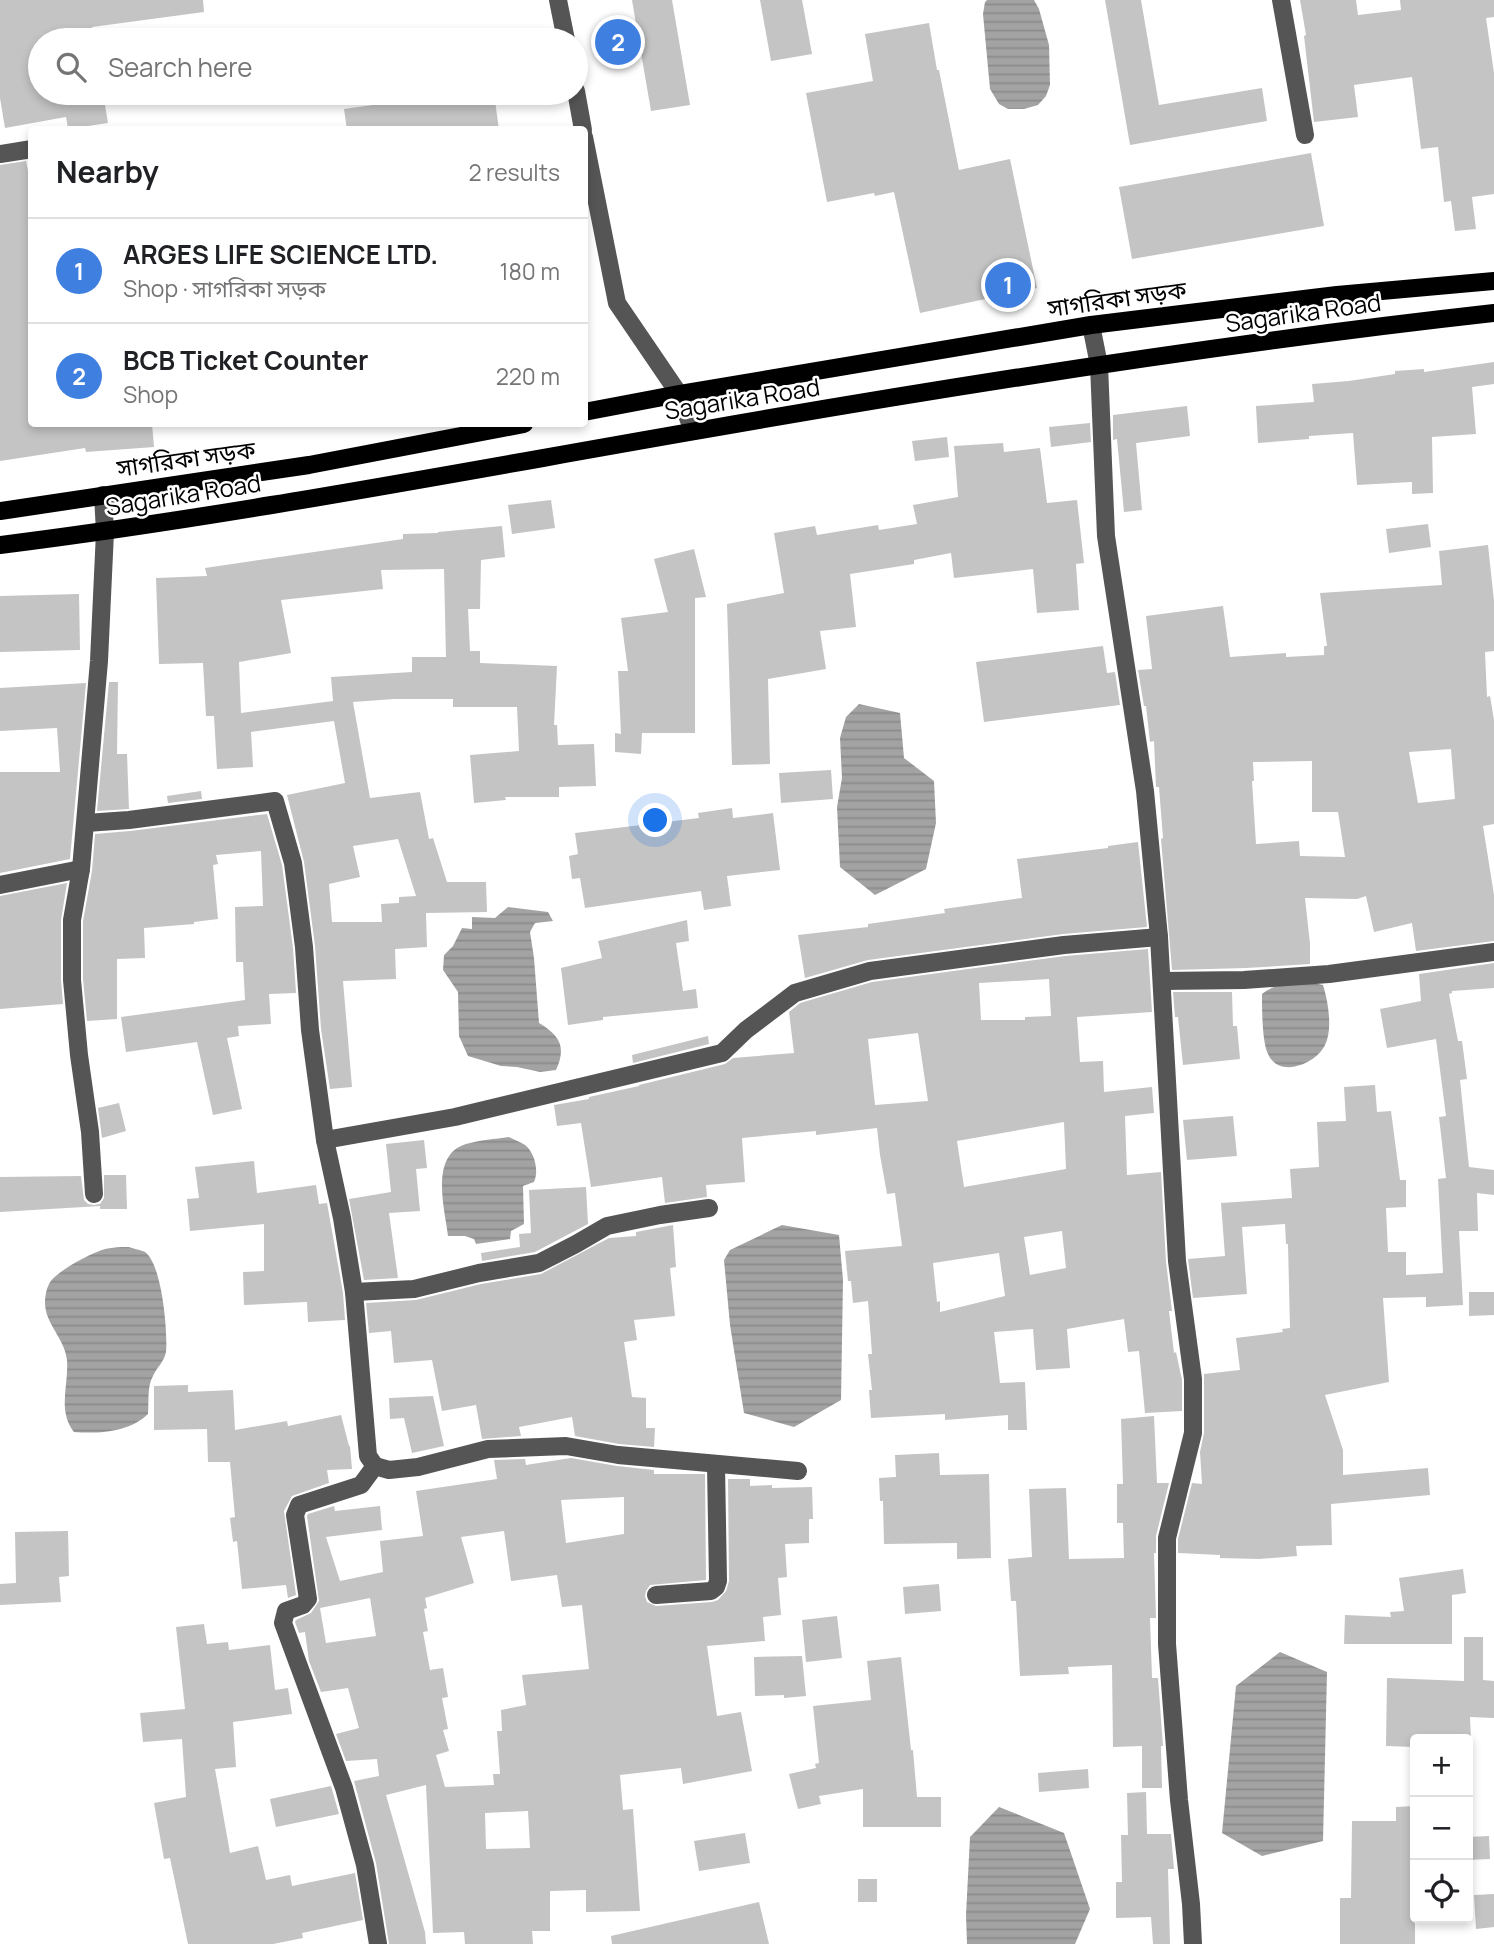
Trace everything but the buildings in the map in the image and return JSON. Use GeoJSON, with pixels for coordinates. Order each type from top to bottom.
{"type":"FeatureCollection","features":[{"type":"Feature","properties":{"kind":"main road","name":"সাগরিকা সড়ক"},"geometry":{"type":"LineString","coordinates":[[588,411],[1091,325],[1337,295],[1494,281]]}},
{"type":"Feature","properties":{"kind":"main road","name":"Sagarika Road"},"geometry":{"type":"LineString","coordinates":[[0,545],[105,532],[693,431],[1099,365],[1344,330],[1494,313]]}},
{"type":"Feature","properties":{"kind":"main road","name":"সাগরিকা সড়ক"},"geometry":{"type":"LineString","coordinates":[[103,495],[309,465],[508,427]]}},
{"type":"Feature","properties":{"kind":"main road","name":"Sagarika Road"},"geometry":{"type":"LineString","coordinates":[[0,511],[103,495]]}},
{"type":"Feature","properties":{"kind":"street"},"geometry":{"type":"LineString","coordinates":[[558,0],[564,28]]}},
{"type":"Feature","properties":{"kind":"street"},"geometry":{"type":"LineString","coordinates":[[1281,0],[1305,135]]}},
{"type":"Feature","properties":{"kind":"street"},"geometry":{"type":"LineString","coordinates":[[579,105],[582,126]]}},
{"type":"Feature","properties":{"kind":"street"},"geometry":{"type":"LineString","coordinates":[[0,154],[28,150]]}},
{"type":"Feature","properties":{"kind":"street"},"geometry":{"type":"LineString","coordinates":[[588,156],[617,303],[679,394],[693,431]]}},
{"type":"Feature","properties":{"kind":"street"},"geometry":{"type":"LineString","coordinates":[[1091,325],[1099,365],[1106,536],[1145,791],[1159,937],[1177,1262],[1193,1379],[1193,1433],[1167,1538],[1167,1644],[1193,1944]]}},
{"type":"Feature","properties":{"kind":"street"},"geometry":{"type":"LineString","coordinates":[[94,1194],[90,1132],[72,980],[72,920],[82,869],[99,661],[105,532],[103,495]]}},
{"type":"Feature","properties":{"kind":"street"},"geometry":{"type":"LineString","coordinates":[[86,823],[275,801],[293,863],[304,947],[310,1030],[325,1140],[354,1292],[368,1456],[376,1466],[389,1470],[418,1467],[488,1449],[566,1446],[618,1455],[798,1471]]}},
{"type":"Feature","properties":{"kind":"street"},"geometry":{"type":"LineString","coordinates":[[0,885],[82,869]]}},
{"type":"Feature","properties":{"kind":"street"},"geometry":{"type":"LineString","coordinates":[[325,1140],[455,1118],[722,1053],[746,1030],[795,993],[870,971],[1064,945],[1159,937]]}},
{"type":"Feature","properties":{"kind":"street"},"geometry":{"type":"LineString","coordinates":[[1161,981],[1244,980],[1329,974],[1494,952]]}},
{"type":"Feature","properties":{"kind":"street"},"geometry":{"type":"LineString","coordinates":[[354,1292],[414,1289],[479,1273],[538,1263],[607,1226],[709,1208]]}},
{"type":"Feature","properties":{"kind":"street"},"geometry":{"type":"LineString","coordinates":[[656,1595],[712,1591],[716,1587],[716,1465]]}},
{"type":"Feature","properties":{"kind":"street"},"geometry":{"type":"LineString","coordinates":[[376,1466],[361,1485],[299,1505],[295,1515],[308,1599],[303,1605],[286,1611],[283,1623],[344,1788],[365,1865],[378,1944]]}},
{"type":"Feature","properties":{"kind":"shaded area"},"geometry":{"type":"Polygon","coordinates":[[[987,0],[1034,0],[1039,9],[1049,45],[1050,85],[1046,96],[1038,105],[1024,109],[1008,109],[999,104],[990,89],[983,14],[987,0]]]}},
{"type":"Feature","properties":{"kind":"shaded area"},"geometry":{"type":"Polygon","coordinates":[[[859,704],[900,713],[904,758],[934,781],[936,823],[926,869],[875,895],[840,867],[837,807],[842,778],[840,738],[846,717],[859,704]]]}},
{"type":"Feature","properties":{"kind":"shaded area"},"geometry":{"type":"Polygon","coordinates":[[[508,907],[548,912],[553,921],[535,923],[530,932],[539,1023],[552,1032],[561,1048],[556,1070],[540,1072],[501,1066],[468,1056],[459,1036],[458,992],[443,970],[444,955],[453,946],[462,928],[472,929],[472,917],[495,918],[508,907]]]}},
{"type":"Feature","properties":{"kind":"shaded area"},"geometry":{"type":"Polygon","coordinates":[[[1313,983],[1323,985],[1327,999],[1329,1023],[1325,1045],[1306,1063],[1280,1066],[1273,1062],[1266,1049],[1262,994],[1280,986],[1313,983]]]}},
{"type":"Feature","properties":{"kind":"shaded area"},"geometry":{"type":"Polygon","coordinates":[[[509,1137],[525,1145],[535,1162],[534,1182],[523,1186],[524,1224],[511,1231],[510,1239],[476,1244],[474,1239],[465,1236],[448,1236],[442,1184],[447,1159],[454,1150],[466,1144],[509,1137]]]}},
{"type":"Feature","properties":{"kind":"shaded area"},"geometry":{"type":"Polygon","coordinates":[[[782,1225],[839,1235],[843,1280],[841,1400],[794,1427],[744,1413],[730,1325],[724,1260],[730,1250],[782,1225]]]}},
{"type":"Feature","properties":{"kind":"shaded area"},"geometry":{"type":"Polygon","coordinates":[[[129,1247],[145,1252],[151,1259],[160,1284],[165,1315],[166,1352],[151,1380],[148,1414],[123,1428],[94,1433],[74,1432],[69,1424],[65,1406],[66,1353],[46,1311],[47,1290],[57,1275],[86,1257],[105,1249],[129,1247]]]}},
{"type":"Feature","properties":{"kind":"shaded area"},"geometry":{"type":"Polygon","coordinates":[[[1280,1652],[1327,1672],[1323,1841],[1262,1856],[1222,1833],[1236,1686],[1280,1652]]]}},
{"type":"Feature","properties":{"kind":"shaded area"},"geometry":{"type":"Polygon","coordinates":[[[999,1807],[1064,1833],[1090,1909],[1075,1944],[967,1944],[970,1837],[999,1807]]]}},
{"type":"Feature","properties":{"kind":"place","name":"BCB Ticket Counter"},"geometry":{"type":"Point","coordinates":[618,42]}},
{"type":"Feature","properties":{"kind":"place","name":"ARGES LIFE SCIENCE LTD."},"geometry":{"type":"Point","coordinates":[1008,285]}}]}
